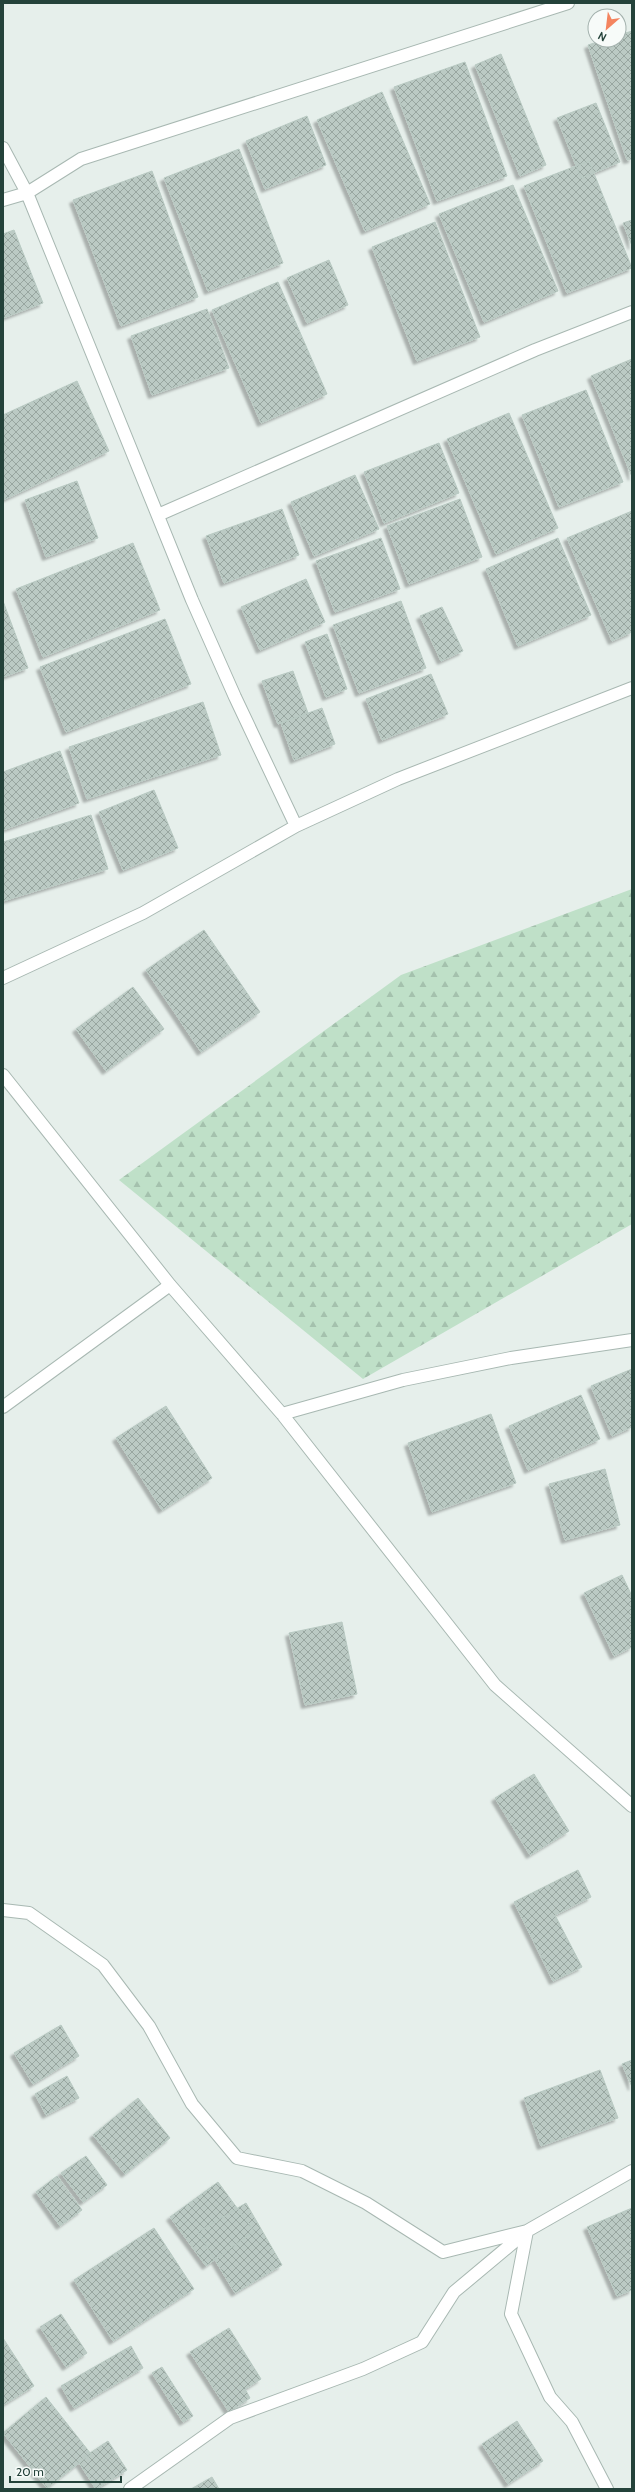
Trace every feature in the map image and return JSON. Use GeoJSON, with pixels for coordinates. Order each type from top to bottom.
{"type":"FeatureCollection","features":[{"type":"Feature","properties":{"kind":"street"},"geometry":{"type":"LineString","coordinates":[[3,200],[27,193],[81,159],[568,3]]}},
{"type":"Feature","properties":{"kind":"street"},"geometry":{"type":"LineString","coordinates":[[3,148],[27,193],[158,515],[235,697],[296,826]]}},
{"type":"Feature","properties":{"kind":"street"},"geometry":{"type":"LineString","coordinates":[[158,515],[535,350],[632,312]]}},
{"type":"Feature","properties":{"kind":"street"},"geometry":{"type":"LineString","coordinates":[[3,978],[143,913],[296,826],[398,779],[632,688]]}},
{"type":"Feature","properties":{"kind":"street"},"geometry":{"type":"LineString","coordinates":[[3,1074],[170,1285],[282,1414],[495,1685],[629,1799]]}},
{"type":"Feature","properties":{"kind":"street"},"geometry":{"type":"LineString","coordinates":[[3,1407],[170,1285]]}},
{"type":"Feature","properties":{"kind":"street"},"geometry":{"type":"LineString","coordinates":[[282,1414],[403,1380],[511,1358],[632,1340]]}},
{"type":"Feature","properties":{"kind":"street"},"geometry":{"type":"LineString","coordinates":[[3,1910],[29,1913],[103,1965],[149,2026],[192,2104],[237,2158],[302,2171],[366,2203],[443,2252],[527,2231]]}},
{"type":"Feature","properties":{"kind":"street"},"geometry":{"type":"LineString","coordinates":[[130,2489],[230,2418],[363,2369],[422,2342],[454,2292],[527,2231],[632,2171]]}},
{"type":"Feature","properties":{"kind":"street"},"geometry":{"type":"LineString","coordinates":[[527,2231],[512,2314],[550,2397],[572,2422],[607,2489]]}},
{"type":"Feature","properties":{"kind":"green space"},"geometry":{"type":"Polygon","coordinates":[[[632,889],[632,1224],[363,1379],[119,1180],[401,975],[632,889]]]}},
{"type":"Feature","properties":{"kind":"building"},"geometry":{"type":"Polygon","coordinates":[[[632,31],[632,159],[627,160],[589,48],[627,48],[627,33],[632,31]]]}},
{"type":"Feature","properties":{"kind":"building"},"geometry":{"type":"Polygon","coordinates":[[[501,54],[546,165],[520,176],[475,65],[501,54]]]}},
{"type":"Feature","properties":{"kind":"building"},"geometry":{"type":"Polygon","coordinates":[[[465,62],[507,176],[437,201],[394,87],[465,62]]]}},
{"type":"Feature","properties":{"kind":"building"},"geometry":{"type":"Polygon","coordinates":[[[382,92],[430,204],[365,231],[317,120],[382,92]]]}},
{"type":"Feature","properties":{"kind":"building"},"geometry":{"type":"Polygon","coordinates":[[[596,103],[620,162],[581,178],[557,118],[596,103]]]}},
{"type":"Feature","properties":{"kind":"building"},"geometry":{"type":"Polygon","coordinates":[[[307,116],[326,165],[265,189],[246,141],[307,116]]]}},
{"type":"Feature","properties":{"kind":"building"},"geometry":{"type":"Polygon","coordinates":[[[239,149],[283,263],[208,291],[164,178],[239,149]]]}},
{"type":"Feature","properties":{"kind":"building"},"geometry":{"type":"Polygon","coordinates":[[[589,161],[632,268],[567,293],[524,186],[589,161]]]}},
{"type":"Feature","properties":{"kind":"building"},"geometry":{"type":"Polygon","coordinates":[[[152,171],[198,297],[121,326],[73,200],[152,171]]]}},
{"type":"Feature","properties":{"kind":"building"},"geometry":{"type":"Polygon","coordinates":[[[513,185],[558,291],[484,322],[439,214],[513,185]]]}},
{"type":"Feature","properties":{"kind":"building"},"geometry":{"type":"Polygon","coordinates":[[[632,220],[632,246],[623,223],[632,220]]]}},
{"type":"Feature","properties":{"kind":"building"},"geometry":{"type":"Polygon","coordinates":[[[435,222],[480,337],[417,361],[372,247],[435,222]]]}},
{"type":"Feature","properties":{"kind":"building"},"geometry":{"type":"Polygon","coordinates":[[[14,230],[43,303],[3,318],[3,234],[14,230]]]}},
{"type":"Feature","properties":{"kind":"building"},"geometry":{"type":"Polygon","coordinates":[[[329,260],[348,305],[307,323],[287,278],[329,260]]]}},
{"type":"Feature","properties":{"kind":"building"},"geometry":{"type":"Polygon","coordinates":[[[278,282],[327,394],[261,423],[212,310],[278,282]]]}},
{"type":"Feature","properties":{"kind":"building"},"geometry":{"type":"Polygon","coordinates":[[[207,309],[229,368],[152,395],[131,336],[207,309]]]}},
{"type":"Feature","properties":{"kind":"building"},"geometry":{"type":"Polygon","coordinates":[[[632,359],[632,477],[591,376],[632,359]]]}},
{"type":"Feature","properties":{"kind":"building"},"geometry":{"type":"Polygon","coordinates":[[[77,381],[109,451],[3,500],[3,415],[77,381]]]}},
{"type":"Feature","properties":{"kind":"building"},"geometry":{"type":"Polygon","coordinates":[[[586,390],[623,482],[559,507],[522,415],[586,390]]]}},
{"type":"Feature","properties":{"kind":"building"},"geometry":{"type":"Polygon","coordinates":[[[509,413],[558,528],[496,554],[447,439],[509,413]]]}},
{"type":"Feature","properties":{"kind":"building"},"geometry":{"type":"Polygon","coordinates":[[[439,443],[459,493],[384,523],[364,472],[439,443]]]}},
{"type":"Feature","properties":{"kind":"building"},"geometry":{"type":"Polygon","coordinates":[[[355,475],[379,529],[314,556],[291,502],[355,475]]]}},
{"type":"Feature","properties":{"kind":"building"},"geometry":{"type":"Polygon","coordinates":[[[77,481],[98,538],[46,557],[25,500],[77,481]]]}},
{"type":"Feature","properties":{"kind":"building"},"geometry":{"type":"Polygon","coordinates":[[[460,499],[482,557],[409,584],[387,526],[460,499]]]}},
{"type":"Feature","properties":{"kind":"building"},"geometry":{"type":"Polygon","coordinates":[[[282,509],[299,555],[224,583],[206,536],[282,509]]]}},
{"type":"Feature","properties":{"kind":"building"},"geometry":{"type":"Polygon","coordinates":[[[632,511],[632,632],[612,641],[567,538],[632,511]]]}},
{"type":"Feature","properties":{"kind":"building"},"geometry":{"type":"Polygon","coordinates":[[[381,538],[400,589],[335,612],[316,561],[381,538]]]}},
{"type":"Feature","properties":{"kind":"building"},"geometry":{"type":"Polygon","coordinates":[[[558,538],[591,615],[518,646],[486,569],[558,538]]]}},
{"type":"Feature","properties":{"kind":"building"},"geometry":{"type":"Polygon","coordinates":[[[133,543],[160,610],[43,657],[16,589],[133,543]]]}},
{"type":"Feature","properties":{"kind":"building"},"geometry":{"type":"Polygon","coordinates":[[[306,579],[325,622],[260,650],[241,607],[306,579]]]}},
{"type":"Feature","properties":{"kind":"building"},"geometry":{"type":"Polygon","coordinates":[[[3,601],[28,668],[3,677],[3,601]]]}},
{"type":"Feature","properties":{"kind":"building"},"geometry":{"type":"Polygon","coordinates":[[[401,601],[426,668],[359,693],[333,625],[401,601]]]}},
{"type":"Feature","properties":{"kind":"building"},"geometry":{"type":"Polygon","coordinates":[[[442,607],[463,651],[441,661],[420,616],[442,607]]]}},
{"type":"Feature","properties":{"kind":"building"},"geometry":{"type":"Polygon","coordinates":[[[165,619],[191,684],[66,732],[40,667],[165,619]]]}},
{"type":"Feature","properties":{"kind":"building"},"geometry":{"type":"Polygon","coordinates":[[[327,634],[347,689],[326,697],[305,642],[327,634]]]}},
{"type":"Feature","properties":{"kind":"building"},"geometry":{"type":"Polygon","coordinates":[[[293,671],[308,713],[278,724],[262,681],[293,671]]]}},
{"type":"Feature","properties":{"kind":"building"},"geometry":{"type":"Polygon","coordinates":[[[431,674],[448,714],[382,740],[366,699],[431,674]]]}},
{"type":"Feature","properties":{"kind":"building"},"geometry":{"type":"Polygon","coordinates":[[[203,702],[221,755],[87,799],[69,747],[203,702]]]}},
{"type":"Feature","properties":{"kind":"building"},"geometry":{"type":"Polygon","coordinates":[[[322,708],[335,744],[294,760],[281,723],[322,708]]]}},
{"type":"Feature","properties":{"kind":"building"},"geometry":{"type":"Polygon","coordinates":[[[60,751],[79,803],[3,830],[3,772],[60,751]]]}},
{"type":"Feature","properties":{"kind":"building"},"geometry":{"type":"Polygon","coordinates":[[[154,790],[178,848],[123,870],[99,812],[154,790]]]}},
{"type":"Feature","properties":{"kind":"building"},"geometry":{"type":"Polygon","coordinates":[[[91,815],[108,869],[3,901],[3,842],[91,815]]]}},
{"type":"Feature","properties":{"kind":"building"},"geometry":{"type":"Polygon","coordinates":[[[204,930],[260,1012],[201,1052],[146,970],[204,930]]]}},
{"type":"Feature","properties":{"kind":"building"},"geometry":{"type":"Polygon","coordinates":[[[133,987],[164,1029],[106,1071],[76,1029],[133,987]]]}},
{"type":"Feature","properties":{"kind":"building"},"geometry":{"type":"Polygon","coordinates":[[[632,1369],[632,1427],[612,1436],[591,1386],[632,1369]]]}},
{"type":"Feature","properties":{"kind":"building"},"geometry":{"type":"Polygon","coordinates":[[[581,1395],[600,1439],[528,1470],[509,1426],[581,1395]]]}},
{"type":"Feature","properties":{"kind":"building"},"geometry":{"type":"Polygon","coordinates":[[[166,1406],[212,1478],[162,1510],[116,1438],[166,1406]]]}},
{"type":"Feature","properties":{"kind":"building"},"geometry":{"type":"Polygon","coordinates":[[[491,1414],[516,1483],[432,1512],[408,1443],[491,1414]]]}},
{"type":"Feature","properties":{"kind":"building"},"geometry":{"type":"Polygon","coordinates":[[[605,1469],[620,1525],[565,1540],[549,1484],[605,1469]]]}},
{"type":"Feature","properties":{"kind":"building"},"geometry":{"type":"Polygon","coordinates":[[[622,1575],[632,1596],[632,1647],[614,1656],[584,1593],[622,1575]]]}},
{"type":"Feature","properties":{"kind":"building"},"geometry":{"type":"Polygon","coordinates":[[[342,1622],[357,1694],[305,1705],[289,1633],[342,1622]]]}},
{"type":"Feature","properties":{"kind":"building"},"geometry":{"type":"Polygon","coordinates":[[[534,1774],[569,1831],[530,1855],[495,1798],[534,1774]]]}},
{"type":"Feature","properties":{"kind":"building"},"geometry":{"type":"Polygon","coordinates":[[[578,1870],[591,1897],[555,1915],[582,1967],[553,1981],[514,1902],[578,1870]]]}},
{"type":"Feature","properties":{"kind":"building"},"geometry":{"type":"Polygon","coordinates":[[[61,2025],[79,2056],[33,2084],[14,2053],[61,2025]]]}},
{"type":"Feature","properties":{"kind":"building"},"geometry":{"type":"Polygon","coordinates":[[[632,2060],[632,2087],[622,2064],[632,2060]]]}},
{"type":"Feature","properties":{"kind":"building"},"geometry":{"type":"Polygon","coordinates":[[[600,2070],[618,2118],[541,2146],[524,2098],[600,2070]]]}},
{"type":"Feature","properties":{"kind":"building"},"geometry":{"type":"Polygon","coordinates":[[[67,2076],[79,2098],[46,2115],[35,2094],[67,2076]]]}},
{"type":"Feature","properties":{"kind":"building"},"geometry":{"type":"Polygon","coordinates":[[[138,2098],[170,2138],[125,2174],[93,2135],[138,2098]]]}},
{"type":"Feature","properties":{"kind":"building"},"geometry":{"type":"Polygon","coordinates":[[[86,2156],[107,2185],[83,2202],[61,2173],[86,2156]]]}},
{"type":"Feature","properties":{"kind":"building"},"geometry":{"type":"Polygon","coordinates":[[[57,2176],[82,2210],[60,2226],[36,2192],[57,2176]]]}},
{"type":"Feature","properties":{"kind":"building"},"geometry":{"type":"Polygon","coordinates":[[[218,2182],[254,2231],[206,2266],[170,2217],[218,2182]]]}},
{"type":"Feature","properties":{"kind":"building"},"geometry":{"type":"Polygon","coordinates":[[[246,2203],[282,2265],[235,2293],[198,2232],[246,2203]]]}},
{"type":"Feature","properties":{"kind":"building"},"geometry":{"type":"Polygon","coordinates":[[[632,2208],[632,2290],[617,2296],[587,2227],[632,2208]]]}},
{"type":"Feature","properties":{"kind":"building"},"geometry":{"type":"Polygon","coordinates":[[[154,2228],[194,2289],[113,2341],[74,2280],[154,2228]]]}},
{"type":"Feature","properties":{"kind":"building"},"geometry":{"type":"Polygon","coordinates":[[[61,2314],[87,2353],[66,2367],[40,2327],[61,2314]]]}},
{"type":"Feature","properties":{"kind":"building"},"geometry":{"type":"Polygon","coordinates":[[[229,2328],[261,2379],[245,2389],[250,2398],[229,2412],[190,2352],[229,2328]]]}},
{"type":"Feature","properties":{"kind":"building"},"geometry":{"type":"Polygon","coordinates":[[[3,2338],[34,2386],[3,2405],[3,2338]]]}},
{"type":"Feature","properties":{"kind":"building"},"geometry":{"type":"Polygon","coordinates":[[[131,2346],[143,2368],[74,2408],[61,2386],[131,2346]]]}},
{"type":"Feature","properties":{"kind":"building"},"geometry":{"type":"Polygon","coordinates":[[[162,2367],[193,2416],[183,2422],[152,2373],[162,2367]]]}},
{"type":"Feature","properties":{"kind":"building"},"geometry":{"type":"Polygon","coordinates":[[[46,2397],[91,2454],[47,2488],[3,2433],[46,2397]]]}},
{"type":"Feature","properties":{"kind":"building"},"geometry":{"type":"Polygon","coordinates":[[[517,2421],[543,2461],[508,2484],[482,2444],[517,2421]]]}},
{"type":"Feature","properties":{"kind":"building"},"geometry":{"type":"Polygon","coordinates":[[[108,2441],[127,2470],[96,2489],[78,2461],[108,2441]]]}},
{"type":"Feature","properties":{"kind":"building"},"geometry":{"type":"Polygon","coordinates":[[[212,2477],[219,2489],[191,2489],[212,2477]]]}}]}
